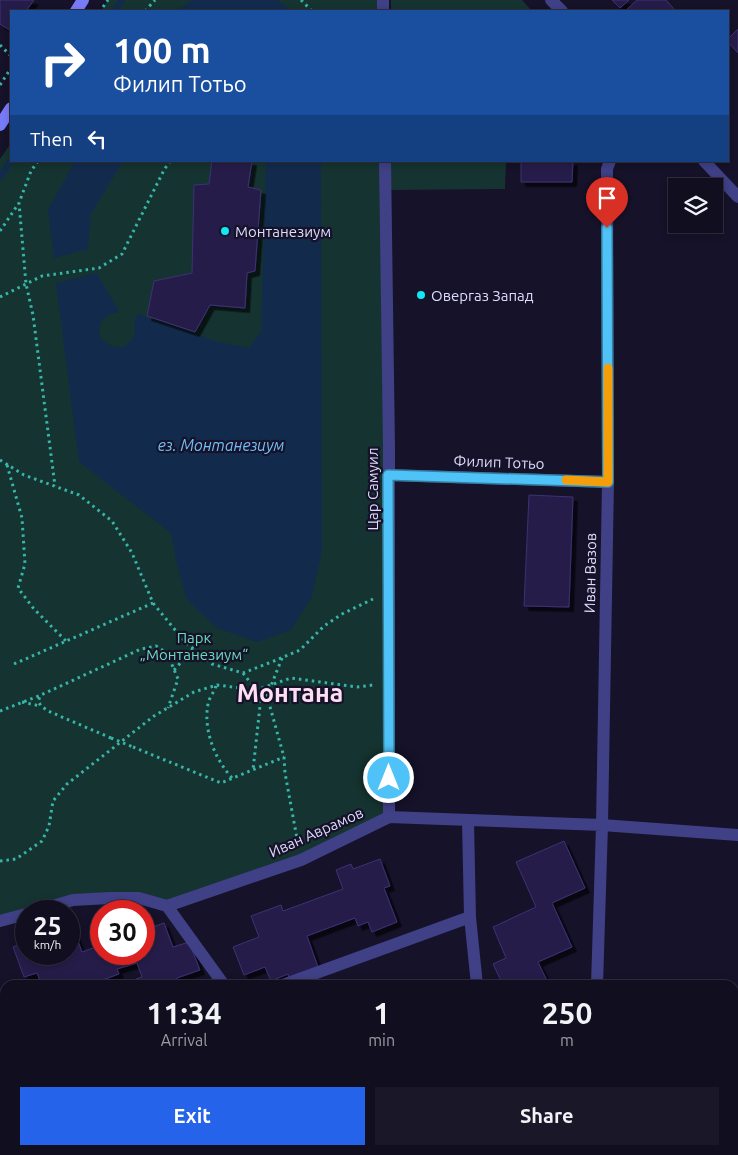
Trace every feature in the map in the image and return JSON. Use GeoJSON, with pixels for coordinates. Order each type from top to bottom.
{"type":"FeatureCollection","features":[{"type":"Feature","properties":{"kind":"main road"},"geometry":{"type":"LineString","coordinates":[[0,125],[10,110]]}},
{"type":"Feature","properties":{"kind":"street"},"geometry":{"type":"LineString","coordinates":[[552,0],[561,10]]}},
{"type":"Feature","properties":{"kind":"street","name":"Цар Самуил"},"geometry":{"type":"LineString","coordinates":[[385,162],[389,817]]}},
{"type":"Feature","properties":{"kind":"street","name":"Иван Вазов"},"geometry":{"type":"LineString","coordinates":[[597,980],[608,482],[607,170],[610,162]]}},
{"type":"Feature","properties":{"kind":"street"},"geometry":{"type":"LineString","coordinates":[[705,162],[738,197]]}},
{"type":"Feature","properties":{"kind":"street","name":"Филип Тотьо"},"geometry":{"type":"LineString","coordinates":[[388,475],[608,482]]}},
{"type":"Feature","properties":{"kind":"street","name":"Иван Аврамов"},"geometry":{"type":"LineString","coordinates":[[167,906],[301,860],[389,817],[602,825],[738,835]]}},
{"type":"Feature","properties":{"kind":"street"},"geometry":{"type":"LineString","coordinates":[[468,821],[470,917],[476,980]]}},
{"type":"Feature","properties":{"kind":"street"},"geometry":{"type":"LineString","coordinates":[[73,900],[139,898],[167,906],[220,980]]}},
{"type":"Feature","properties":{"kind":"street"},"geometry":{"type":"LineString","coordinates":[[0,921],[15,917]]}},
{"type":"Feature","properties":{"kind":"street"},"geometry":{"type":"LineString","coordinates":[[297,980],[470,917]]}},
{"type":"Feature","properties":{"kind":"path"},"geometry":{"type":"LineString","coordinates":[[103,7],[108,0]]}},
{"type":"Feature","properties":{"kind":"path"},"geometry":{"type":"LineString","coordinates":[[146,10],[155,0]]}},
{"type":"Feature","properties":{"kind":"path"},"geometry":{"type":"LineString","coordinates":[[301,0],[311,10]]}},
{"type":"Feature","properties":{"kind":"path"},"geometry":{"type":"LineString","coordinates":[[0,45],[10,55]]}},
{"type":"Feature","properties":{"kind":"path"},"geometry":{"type":"LineString","coordinates":[[0,85],[10,70]]}},
{"type":"Feature","properties":{"kind":"path"},"geometry":{"type":"LineString","coordinates":[[0,231],[19,203],[31,171],[37,162]]}},
{"type":"Feature","properties":{"kind":"path"},"geometry":{"type":"LineString","coordinates":[[0,297],[42,276],[99,268],[122,254],[169,162]]}},
{"type":"Feature","properties":{"kind":"path"},"geometry":{"type":"LineString","coordinates":[[19,203],[26,284],[33,315],[55,486]]}},
{"type":"Feature","properties":{"kind":"path"},"geometry":{"type":"LineString","coordinates":[[0,460],[24,474],[80,495],[112,521],[132,553],[153,603],[186,642],[212,664],[243,673],[256,690],[260,706],[253,770]]}},
{"type":"Feature","properties":{"kind":"path"},"geometry":{"type":"LineString","coordinates":[[7,465],[22,518],[25,564],[18,588],[34,609],[66,641]]}},
{"type":"Feature","properties":{"kind":"path"},"geometry":{"type":"LineString","coordinates":[[243,673],[300,650],[324,626],[342,614],[388,592]]}},
{"type":"Feature","properties":{"kind":"path"},"geometry":{"type":"LineString","coordinates":[[14,664],[153,603]]}},
{"type":"Feature","properties":{"kind":"path"},"geometry":{"type":"LineString","coordinates":[[0,711],[41,695],[141,649],[156,646],[167,653],[178,679],[168,708]]}},
{"type":"Feature","properties":{"kind":"path"},"geometry":{"type":"LineString","coordinates":[[174,670],[193,649]]}},
{"type":"Feature","properties":{"kind":"path"},"geometry":{"type":"LineString","coordinates":[[282,658],[267,696],[284,757],[285,773],[301,860]]}},
{"type":"Feature","properties":{"kind":"path"},"geometry":{"type":"LineString","coordinates":[[0,861],[16,859],[42,841],[49,826],[53,801],[67,784],[154,716],[194,692],[217,685],[256,690],[291,678],[357,687],[389,682]]}},
{"type":"Feature","properties":{"kind":"path"},"geometry":{"type":"LineString","coordinates":[[217,685],[208,702],[207,726],[209,738],[225,771],[233,779]]}},
{"type":"Feature","properties":{"kind":"path"},"geometry":{"type":"LineString","coordinates":[[41,695],[38,701],[41,706]]}},
{"type":"Feature","properties":{"kind":"path"},"geometry":{"type":"LineString","coordinates":[[22,702],[41,706],[82,727],[222,783],[284,757]]}},
{"type":"Feature","properties":{"kind":"green space"},"geometry":{"type":"Polygon","coordinates":[[[108,0],[378,0],[378,10],[102,10],[108,0]]]}},
{"type":"Feature","properties":{"kind":"green space"},"geometry":{"type":"Polygon","coordinates":[[[391,0],[522,0],[531,10],[391,10],[391,0]]]}},
{"type":"Feature","properties":{"kind":"green space","name":"Парк „Монтанезиум“"},"geometry":{"type":"Polygon","coordinates":[[[10,144],[10,162],[382,162],[389,817],[301,860],[167,906],[155,904],[155,900],[110,898],[90,900],[90,902],[80,904],[80,900],[15,900],[15,918],[0,921],[0,159],[10,144]]]}},
{"type":"Feature","properties":{"kind":"green space"},"geometry":{"type":"Polygon","coordinates":[[[389,162],[506,162],[505,189],[389,190],[389,162]]]}},
{"type":"Feature","properties":{"kind":"water"},"geometry":{"type":"Polygon","coordinates":[[[192,0],[277,0],[290,10],[178,10],[192,0]]]}},
{"type":"Feature","properties":{"kind":"water"},"geometry":{"type":"Polygon","coordinates":[[[74,162],[122,162],[91,214],[88,249],[54,258],[48,210],[74,162]]]}},
{"type":"Feature","properties":{"kind":"water","name":"ез. Монтанезиум"},"geometry":{"type":"Polygon","coordinates":[[[266,162],[321,162],[322,551],[312,596],[291,630],[257,642],[217,628],[187,600],[171,533],[79,462],[56,283],[97,273],[119,312],[105,318],[99,329],[102,340],[115,347],[127,345],[130,342],[135,331],[135,320],[138,313],[201,337],[249,348],[261,332],[266,162]]]}},
{"type":"Feature","properties":{"kind":"building"},"geometry":{"type":"Polygon","coordinates":[[[0,0],[34,0],[27,10],[10,10],[10,30],[0,24],[0,0]]]}},
{"type":"Feature","properties":{"kind":"building"},"geometry":{"type":"Polygon","coordinates":[[[612,0],[629,0],[620,8],[612,0]]]}},
{"type":"Feature","properties":{"kind":"building"},"geometry":{"type":"Polygon","coordinates":[[[637,0],[666,0],[675,10],[626,10],[637,0]]]}},
{"type":"Feature","properties":{"kind":"building"},"geometry":{"type":"Polygon","coordinates":[[[738,29],[738,53],[729,43],[729,38],[738,29]]]}},
{"type":"Feature","properties":{"kind":"building","name":"Монтанезиум"},"geometry":{"type":"Polygon","coordinates":[[[212,162],[252,162],[248,187],[261,190],[255,271],[247,273],[245,308],[210,305],[195,332],[147,316],[154,281],[192,273],[194,185],[209,184],[212,162]]]}},
{"type":"Feature","properties":{"kind":"building"},"geometry":{"type":"Polygon","coordinates":[[[521,162],[573,162],[572,182],[521,182],[521,162]]]}},
{"type":"Feature","properties":{"kind":"building"},"geometry":{"type":"Polygon","coordinates":[[[529,495],[573,497],[569,607],[524,606],[529,495]]]}},
{"type":"Feature","properties":{"kind":"building"},"geometry":{"type":"Polygon","coordinates":[[[564,841],[585,888],[552,903],[572,947],[538,962],[547,980],[501,980],[493,964],[506,958],[493,927],[536,907],[516,862],[564,841]]]}},
{"type":"Feature","properties":{"kind":"building"},"geometry":{"type":"Polygon","coordinates":[[[380,859],[390,886],[384,888],[397,922],[372,932],[368,922],[358,926],[355,918],[307,936],[318,967],[289,978],[288,974],[271,980],[265,967],[244,975],[233,947],[259,937],[251,916],[281,905],[283,911],[343,889],[336,870],[351,864],[353,869],[380,859]]]}},
{"type":"Feature","properties":{"kind":"building"},"geometry":{"type":"Polygon","coordinates":[[[164,923],[173,947],[189,942],[200,970],[177,978],[178,980],[136,980],[142,977],[138,965],[155,965],[155,926],[164,923]]]}},
{"type":"Feature","properties":{"kind":"building"},"geometry":{"type":"Polygon","coordinates":[[[80,947],[82,952],[90,949],[90,965],[130,965],[117,969],[119,974],[103,980],[40,980],[37,973],[24,977],[20,965],[80,965],[80,947]]]}},
{"type":"Feature","properties":{"kind":"waterway"},"geometry":{"type":"LineString","coordinates":[[115,10],[122,0]]}},
{"type":"Feature","properties":{"kind":"waterway"},"geometry":{"type":"LineString","coordinates":[[0,177],[10,162]]}},
{"type":"Feature","properties":{"kind":"slow traffic"},"geometry":{"type":"LineString","coordinates":[[566,480],[608,482],[608,368]]}},
{"type":"Feature","properties":{"kind":"place","name":"Монтанезиум"},"geometry":{"type":"Point","coordinates":[225,231]}},
{"type":"Feature","properties":{"kind":"place","name":"Овергаз Запад"},"geometry":{"type":"Point","coordinates":[421,295]}},
{"type":"Feature","properties":{"kind":"district","name":"Монтана"},"geometry":{"type":"Point","coordinates":[290,693]}},
{"type":"Feature","properties":{"kind":"route"},"geometry":{"type":"LineString","coordinates":[[389,778],[388,475],[608,482],[607,228]]}}]}
